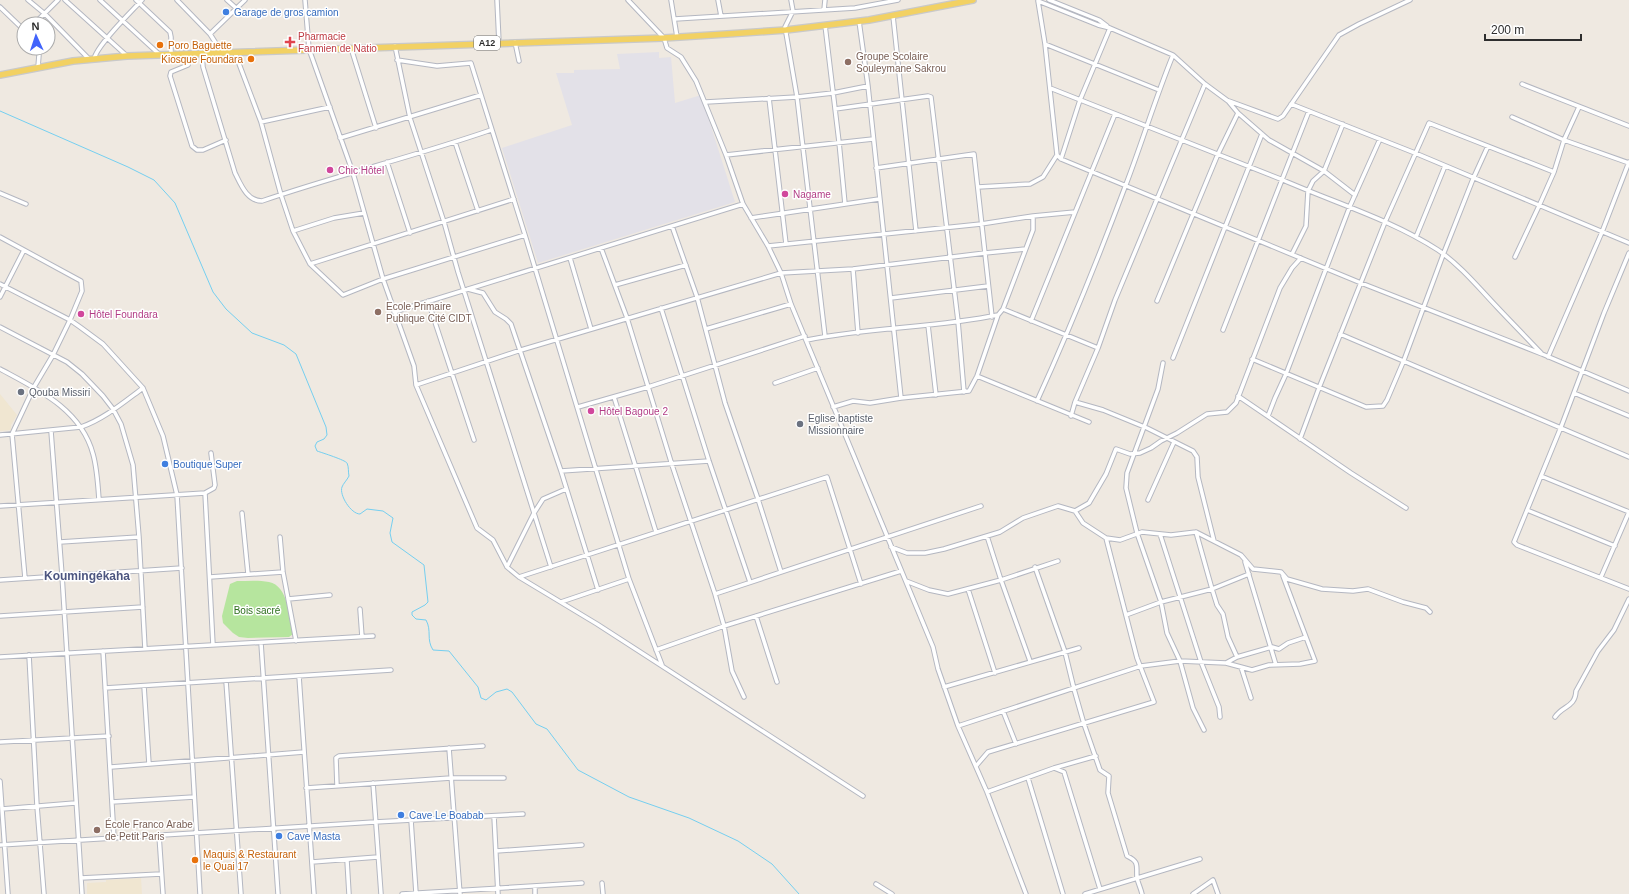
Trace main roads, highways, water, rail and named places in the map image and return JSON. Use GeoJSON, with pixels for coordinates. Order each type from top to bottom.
{"type":"FeatureCollection","features":[{"type":"Feature","properties":{"kind":"main road","name":"A12"},"geometry":{"type":"LineString","coordinates":[[0,75],[38,67],[92,59],[127,56],[664,38],[786,30],[893,16],[973,0]]}},
{"type":"Feature","properties":{"kind":"waterway"},"geometry":{"type":"LineString","coordinates":[[0,111],[128,167],[154,180],[175,203],[213,292],[226,309],[252,333],[284,345],[296,354],[326,427],[327,435],[324,439],[317,442],[315,446],[317,451],[338,458],[347,463],[349,476],[343,486],[342,495],[346,504],[353,511],[360,514],[367,509],[383,511],[393,518],[390,533],[392,542],[424,565],[428,602],[412,612],[412,615],[416,619],[426,620],[433,650],[449,651],[478,687],[481,698],[486,700],[496,692],[507,689],[512,692],[536,724],[547,729],[578,770],[629,797],[689,818],[738,841],[772,864],[799,894]]}},
{"type":"Feature","properties":{"kind":"place","name":"Garage de gros camion"},"geometry":{"type":"Point","coordinates":[226,12]}},
{"type":"Feature","properties":{"kind":"place","name":"Pharmacie Fanmien de Natio"},"geometry":{"type":"Point","coordinates":[290,42]}},
{"type":"Feature","properties":{"kind":"place","name":"Poro Baguette"},"geometry":{"type":"Point","coordinates":[160,45]}},
{"type":"Feature","properties":{"kind":"place","name":"Kiosque Foundara"},"geometry":{"type":"Point","coordinates":[251,59]}},
{"type":"Feature","properties":{"kind":"place","name":"Groupe Scolaire Souleymane Sakrou"},"geometry":{"type":"Point","coordinates":[848,62]}},
{"type":"Feature","properties":{"kind":"place","name":"Chic Hôtel"},"geometry":{"type":"Point","coordinates":[330,170]}},
{"type":"Feature","properties":{"kind":"place","name":"Nagame"},"geometry":{"type":"Point","coordinates":[785,194]}},
{"type":"Feature","properties":{"kind":"place","name":"Ecole Primaire Publique Cité CIDT"},"geometry":{"type":"Point","coordinates":[378,312]}},
{"type":"Feature","properties":{"kind":"place","name":"Hôtel Foundara"},"geometry":{"type":"Point","coordinates":[81,314]}},
{"type":"Feature","properties":{"kind":"place","name":"Qouba Missiri"},"geometry":{"type":"Point","coordinates":[21,392]}},
{"type":"Feature","properties":{"kind":"place","name":"Hôtel Bagoue 2"},"geometry":{"type":"Point","coordinates":[591,411]}},
{"type":"Feature","properties":{"kind":"place","name":"Eglise baptiste Missionnaire"},"geometry":{"type":"Point","coordinates":[800,424]}},
{"type":"Feature","properties":{"kind":"place","name":"Boutique Super"},"geometry":{"type":"Point","coordinates":[165,464]}},
{"type":"Feature","properties":{"kind":"place","name":"Cave Le Boabab"},"geometry":{"type":"Point","coordinates":[401,815]}},
{"type":"Feature","properties":{"kind":"place","name":"École Franco Arabe de Petit Paris"},"geometry":{"type":"Point","coordinates":[97,830]}},
{"type":"Feature","properties":{"kind":"place","name":"Cave Masta"},"geometry":{"type":"Point","coordinates":[279,836]}},
{"type":"Feature","properties":{"kind":"place","name":"Maquis & Restaurant le Quai 17"},"geometry":{"type":"Point","coordinates":[195,860]}},
{"type":"Feature","properties":{"kind":"district","name":"Koumingékaha"},"geometry":{"type":"Point","coordinates":[87,576]}},
{"type":"Feature","properties":{"kind":"park label","name":"Bois sacré"},"geometry":{"type":"Point","coordinates":[257,610]}}]}
